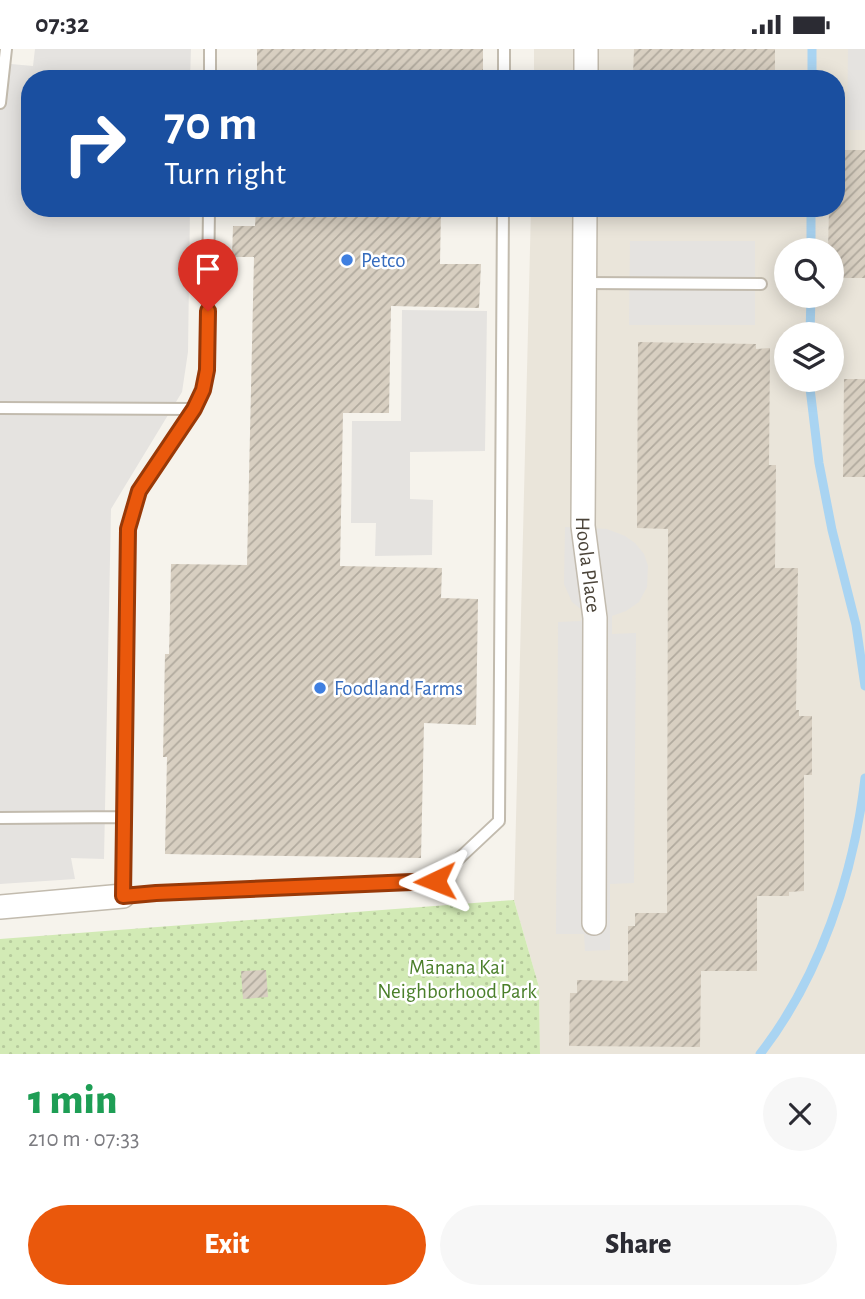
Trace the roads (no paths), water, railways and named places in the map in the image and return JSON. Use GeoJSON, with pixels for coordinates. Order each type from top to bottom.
{"type":"FeatureCollection","features":[{"type":"Feature","properties":{"kind":"street"},"geometry":{"type":"LineString","coordinates":[[586,49],[586,70]]}},
{"type":"Feature","properties":{"kind":"street","name":"Hoola Place"},"geometry":{"type":"LineString","coordinates":[[585,217],[583,526],[595,631],[594,923]]}},
{"type":"Feature","properties":{"kind":"street"},"geometry":{"type":"LineString","coordinates":[[0,907],[123,896]]}},
{"type":"Feature","properties":{"kind":"lane"},"geometry":{"type":"LineString","coordinates":[[0,103],[6,49]]}},
{"type":"Feature","properties":{"kind":"lane"},"geometry":{"type":"LineString","coordinates":[[210,49],[210,70]]}},
{"type":"Feature","properties":{"kind":"lane"},"geometry":{"type":"LineString","coordinates":[[504,49],[504,70]]}},
{"type":"Feature","properties":{"kind":"lane"},"geometry":{"type":"LineString","coordinates":[[209,217],[207,370],[203,390],[194,409],[139,491],[128,529],[123,896],[435,881],[499,821],[503,217]]}},
{"type":"Feature","properties":{"kind":"lane"},"geometry":{"type":"LineString","coordinates":[[584,283],[761,284]]}},
{"type":"Feature","properties":{"kind":"lane"},"geometry":{"type":"LineString","coordinates":[[0,408],[194,409]]}},
{"type":"Feature","properties":{"kind":"lane"},"geometry":{"type":"LineString","coordinates":[[0,818],[124,817]]}},
{"type":"Feature","properties":{"kind":"waterway"},"geometry":{"type":"LineString","coordinates":[[812,49],[812,70]]}},
{"type":"Feature","properties":{"kind":"waterway"},"geometry":{"type":"LineString","coordinates":[[811,217],[811,238]]}},
{"type":"Feature","properties":{"kind":"waterway"},"geometry":{"type":"LineString","coordinates":[[810,322],[811,308]]}},
{"type":"Feature","properties":{"kind":"waterway"},"geometry":{"type":"LineString","coordinates":[[810,392],[819,463],[832,530],[856,625],[865,686]]}},
{"type":"Feature","properties":{"kind":"waterway"},"geometry":{"type":"LineString","coordinates":[[760,1054],[800,992],[831,923],[852,851],[865,778]]}},
{"type":"Feature","properties":{"kind":"place","name":"Petco"},"geometry":{"type":"Point","coordinates":[347,260]}},
{"type":"Feature","properties":{"kind":"place","name":"Foodland Farms"},"geometry":{"type":"Point","coordinates":[320,688]}},
{"type":"Feature","properties":{"kind":"park label","name":"Mānana Kai Neighborhood Park"},"geometry":{"type":"Point","coordinates":[457,979]}}]}
